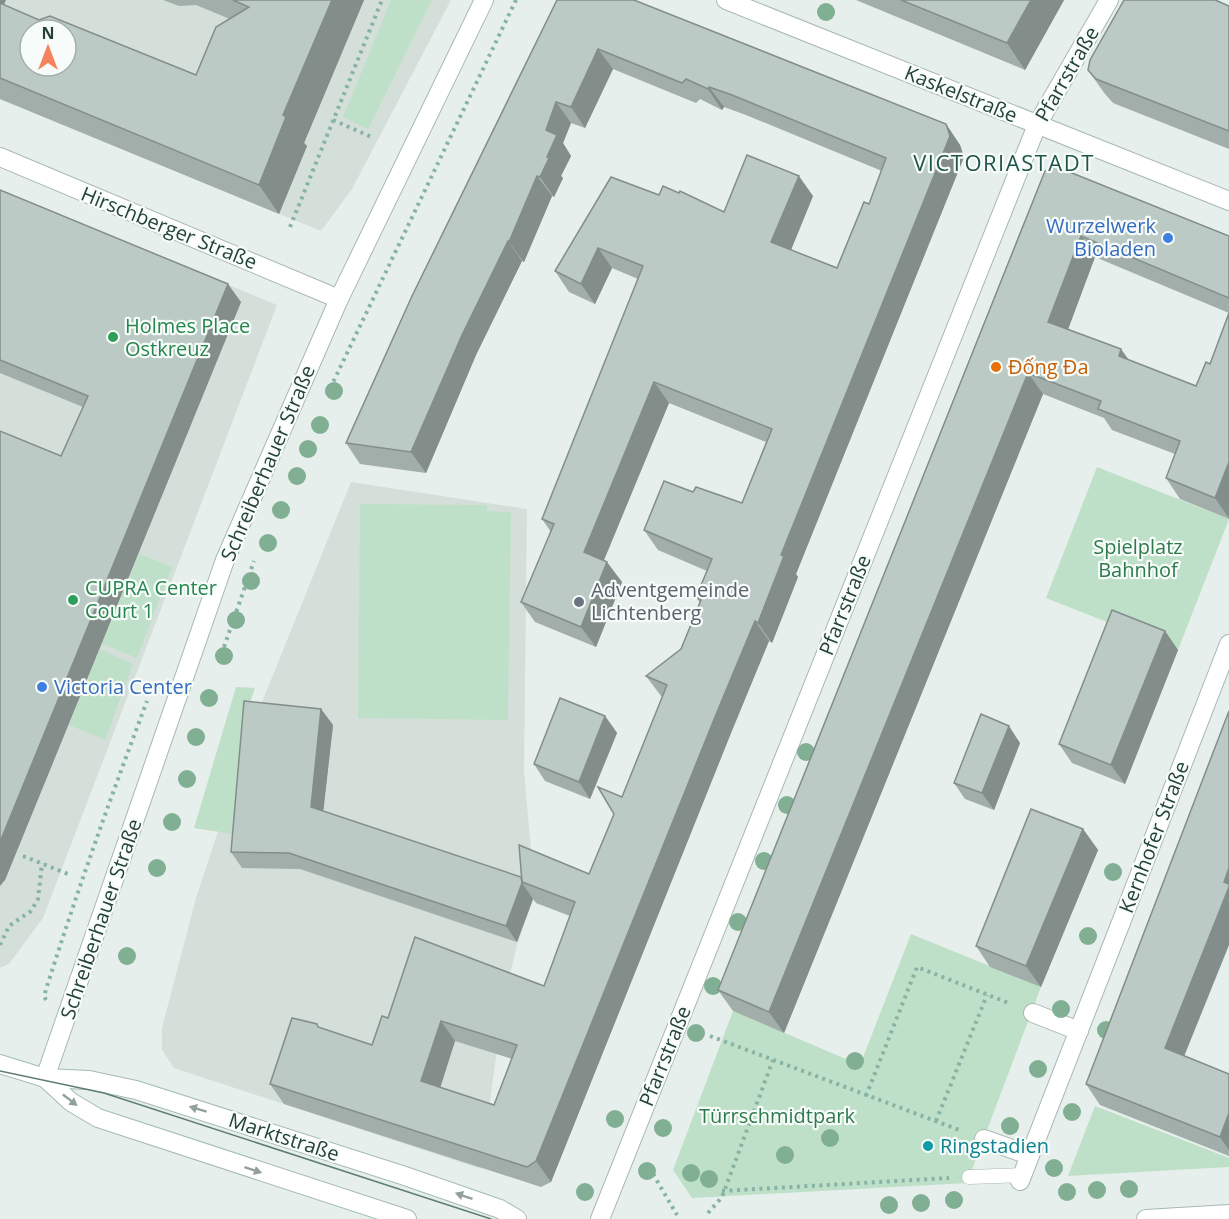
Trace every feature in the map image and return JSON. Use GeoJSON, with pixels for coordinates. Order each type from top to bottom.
{"type":"FeatureCollection","features":[{"type":"Feature","properties":{"kind":"street","name":"Schreiberhauer Straße"},"geometry":{"type":"LineString","coordinates":[[45,1078],[225,560],[339,299],[484,0]]}},
{"type":"Feature","properties":{"kind":"street","name":"Kaskelstraße"},"geometry":{"type":"LineString","coordinates":[[726,0],[1229,201]]}},
{"type":"Feature","properties":{"kind":"street","name":"Pfarrstraße"},"geometry":{"type":"LineString","coordinates":[[600,1219],[1037,124],[1109,0]]}},
{"type":"Feature","properties":{"kind":"street","name":"Hirschberger Straße"},"geometry":{"type":"LineString","coordinates":[[0,158],[339,299]]}},
{"type":"Feature","properties":{"kind":"street","name":"Kernhofer Straße"},"geometry":{"type":"LineString","coordinates":[[1021,1178],[1229,644]]}},
{"type":"Feature","properties":{"kind":"street"},"geometry":{"type":"LineString","coordinates":[[1033,1013],[1079,1031]]}},
{"type":"Feature","properties":{"kind":"street","name":"Marktstraße"},"geometry":{"type":"LineString","coordinates":[[0,1064],[45,1078],[89,1080],[136,1090],[402,1175],[500,1209],[517,1219]]}},
{"type":"Feature","properties":{"kind":"street","name":"Marktstraße"},"geometry":{"type":"LineString","coordinates":[[45,1078],[71,1102],[98,1118],[407,1219]]}},
{"type":"Feature","properties":{"kind":"street"},"geometry":{"type":"LineString","coordinates":[[984,1139],[1029,1155]]}},
{"type":"Feature","properties":{"kind":"street"},"geometry":{"type":"LineString","coordinates":[[1146,1219],[1229,1214]]}},
{"type":"Feature","properties":{"kind":"lane"},"geometry":{"type":"LineString","coordinates":[[969,1177],[1021,1178]]}},
{"type":"Feature","properties":{"kind":"path"},"geometry":{"type":"LineString","coordinates":[[290,227],[382,0]]}},
{"type":"Feature","properties":{"kind":"path"},"geometry":{"type":"LineString","coordinates":[[324,402],[516,0]]}},
{"type":"Feature","properties":{"kind":"path"},"geometry":{"type":"LineString","coordinates":[[333,120],[374,138]]}},
{"type":"Feature","properties":{"kind":"path"},"geometry":{"type":"LineString","coordinates":[[221,654],[256,557]]}},
{"type":"Feature","properties":{"kind":"path"},"geometry":{"type":"LineString","coordinates":[[23,856],[68,874]]}},
{"type":"Feature","properties":{"kind":"path"},"geometry":{"type":"LineString","coordinates":[[0,945],[9,926],[31,912],[38,899],[42,863]]}},
{"type":"Feature","properties":{"kind":"path"},"geometry":{"type":"LineString","coordinates":[[866,1096],[917,968],[1033,1013]]}},
{"type":"Feature","properties":{"kind":"path"},"geometry":{"type":"LineString","coordinates":[[936,1121],[987,995]]}},
{"type":"Feature","properties":{"kind":"path"},"geometry":{"type":"LineString","coordinates":[[710,1036],[984,1139]]}},
{"type":"Feature","properties":{"kind":"path"},"geometry":{"type":"LineString","coordinates":[[708,1213],[722,1197],[722,1191],[773,1060]]}},
{"type":"Feature","properties":{"kind":"path"},"geometry":{"type":"LineString","coordinates":[[653,1174],[677,1215]]}},
{"type":"Feature","properties":{"kind":"path"},"geometry":{"type":"LineString","coordinates":[[722,1191],[969,1177]]}},
{"type":"Feature","properties":{"kind":"shaded area"},"geometry":{"type":"Polygon","coordinates":[[[0,0],[451,0],[352,189],[321,231],[0,99],[0,0]]]}},
{"type":"Feature","properties":{"kind":"shaded area"},"geometry":{"type":"Polygon","coordinates":[[[0,190],[277,305],[43,918],[9,964],[0,968],[0,190]]]}},
{"type":"Feature","properties":{"kind":"shaded area"},"geometry":{"type":"Polygon","coordinates":[[[351,482],[527,509],[524,771],[535,894],[517,945],[503,1004],[481,1169],[174,1068],[162,1050],[162,1028],[196,898],[254,722],[351,482]]]}},
{"type":"Feature","properties":{"kind":"green space"},"geometry":{"type":"Polygon","coordinates":[[[391,0],[432,0],[368,129],[343,117],[391,0]]]}},
{"type":"Feature","properties":{"kind":"green space","name":"Spielplatz Bahnhof"},"geometry":{"type":"Polygon","coordinates":[[[1097,467],[1229,519],[1178,650],[1046,598],[1097,467]]]}},
{"type":"Feature","properties":{"kind":"green space"},"geometry":{"type":"Polygon","coordinates":[[[360,504],[487,505],[487,511],[511,512],[508,720],[358,718],[360,504]]]}},
{"type":"Feature","properties":{"kind":"green space"},"geometry":{"type":"Polygon","coordinates":[[[139,554],[172,567],[137,658],[102,644],[139,554]]]}},
{"type":"Feature","properties":{"kind":"green space"},"geometry":{"type":"Polygon","coordinates":[[[100,649],[133,664],[105,740],[69,725],[100,649]]]}},
{"type":"Feature","properties":{"kind":"green space"},"geometry":{"type":"Polygon","coordinates":[[[236,687],[255,688],[246,714],[233,834],[194,828],[236,687]]]}},
{"type":"Feature","properties":{"kind":"green space","name":"Türrschmidtpark"},"geometry":{"type":"Polygon","coordinates":[[[911,934],[1041,987],[967,1183],[692,1198],[673,1170],[733,1011],[860,1065],[911,934]]]}},
{"type":"Feature","properties":{"kind":"green space"},"geometry":{"type":"Polygon","coordinates":[[[1095,1106],[1229,1158],[1229,1167],[1068,1176],[1095,1106]]]}},
{"type":"Feature","properties":{"kind":"building"},"geometry":{"type":"Polygon","coordinates":[[[233,0],[332,0],[283,115],[286,117],[259,185],[0,78],[0,3],[34,18],[18,18],[18,78],[78,78],[78,27],[196,75],[216,27],[249,7],[233,0]]]}},
{"type":"Feature","properties":{"kind":"building"},"geometry":{"type":"Polygon","coordinates":[[[557,0],[634,0],[946,124],[950,136],[781,555],[784,556],[758,623],[755,621],[717,712],[536,1161],[527,1167],[270,1084],[292,1018],[317,1024],[318,1027],[372,1045],[382,1016],[388,1018],[415,937],[544,986],[575,902],[522,882],[519,845],[589,874],[614,814],[598,787],[622,797],[667,685],[646,676],[681,649],[701,600],[696,597],[712,559],[644,530],[664,481],[693,492],[696,487],[742,503],[772,429],[654,382],[584,552],[607,562],[581,627],[521,602],[554,524],[542,519],[643,266],[598,248],[581,284],[555,271],[611,177],[659,195],[663,186],[679,193],[680,191],[724,212],[747,155],[799,176],[771,242],[837,268],[864,202],[869,204],[886,158],[732,95],[709,87],[708,89],[686,79],[682,83],[598,49],[571,107],[556,102],[546,130],[557,135],[547,157],[549,158],[540,177],[537,176],[509,242],[462,335],[411,452],[346,443],[412,296],[557,0]],[[441,1021],[421,1081],[494,1105],[517,1045],[441,1021]]]}},
{"type":"Feature","properties":{"kind":"building"},"geometry":{"type":"Polygon","coordinates":[[[901,0],[1031,0],[1007,43],[901,0]]]}},
{"type":"Feature","properties":{"kind":"building"},"geometry":{"type":"Polygon","coordinates":[[[1124,0],[1215,0],[1229,6],[1229,131],[1096,79],[1088,70],[1090,60],[1124,0]]]}},
{"type":"Feature","properties":{"kind":"building"},"geometry":{"type":"Polygon","coordinates":[[[1057,167],[1229,236],[1229,298],[1081,236],[1048,322],[1121,349],[1119,356],[1196,386],[1206,362],[1210,364],[1229,313],[1229,462],[1215,498],[1166,478],[1180,441],[1098,409],[1101,401],[1028,373],[769,1012],[718,990],[1045,171],[1057,167]]]}},
{"type":"Feature","properties":{"kind":"building"},"geometry":{"type":"Polygon","coordinates":[[[0,190],[228,284],[0,842],[0,431],[61,456],[88,396],[0,360],[0,190]]]}},
{"type":"Feature","properties":{"kind":"building"},"geometry":{"type":"Polygon","coordinates":[[[1112,610],[1165,631],[1111,765],[1059,744],[1112,610]]]}},
{"type":"Feature","properties":{"kind":"building"},"geometry":{"type":"Polygon","coordinates":[[[560,698],[605,716],[579,782],[534,764],[560,698]]]}},
{"type":"Feature","properties":{"kind":"building"},"geometry":{"type":"Polygon","coordinates":[[[244,701],[321,709],[311,807],[521,877],[522,883],[506,926],[289,853],[231,852],[244,701]]]}},
{"type":"Feature","properties":{"kind":"building"},"geometry":{"type":"Polygon","coordinates":[[[1229,711],[1229,868],[1224,882],[1229,884],[1229,887],[1165,1048],[1229,1074],[1229,1113],[1220,1137],[1086,1084],[1229,711]]]}},
{"type":"Feature","properties":{"kind":"building"},"geometry":{"type":"Polygon","coordinates":[[[981,714],[1009,726],[982,793],[954,783],[981,714]]]}},
{"type":"Feature","properties":{"kind":"building"},"geometry":{"type":"Polygon","coordinates":[[[1031,809],[1083,829],[1026,966],[976,946],[1031,809]]]}},
{"type":"Feature","properties":{"kind":"tram line"},"geometry":{"type":"LineString","coordinates":[[0,1071],[104,1093],[491,1219]]}},
{"type":"Feature","properties":{"kind":"place","name":"Wurzelwerk Bioladen"},"geometry":{"type":"Point","coordinates":[1168,238]}},
{"type":"Feature","properties":{"kind":"place","name":"Holmes Place Ostkreuz"},"geometry":{"type":"Point","coordinates":[113,337]}},
{"type":"Feature","properties":{"kind":"place","name":"Đống Đa"},"geometry":{"type":"Point","coordinates":[996,367]}},
{"type":"Feature","properties":{"kind":"place","name":"CUPRA Center Court 1"},"geometry":{"type":"Point","coordinates":[73,600]}},
{"type":"Feature","properties":{"kind":"place","name":"Adventgemeinde Lichtenberg"},"geometry":{"type":"Point","coordinates":[579,602]}},
{"type":"Feature","properties":{"kind":"place","name":"Victoria Center"},"geometry":{"type":"Point","coordinates":[42,687]}},
{"type":"Feature","properties":{"kind":"place","name":"Ringstadien"},"geometry":{"type":"Point","coordinates":[928,1146]}},
{"type":"Feature","properties":{"kind":"district","name":"VICTORIASTADT"},"geometry":{"type":"Point","coordinates":[1004,163]}}]}
